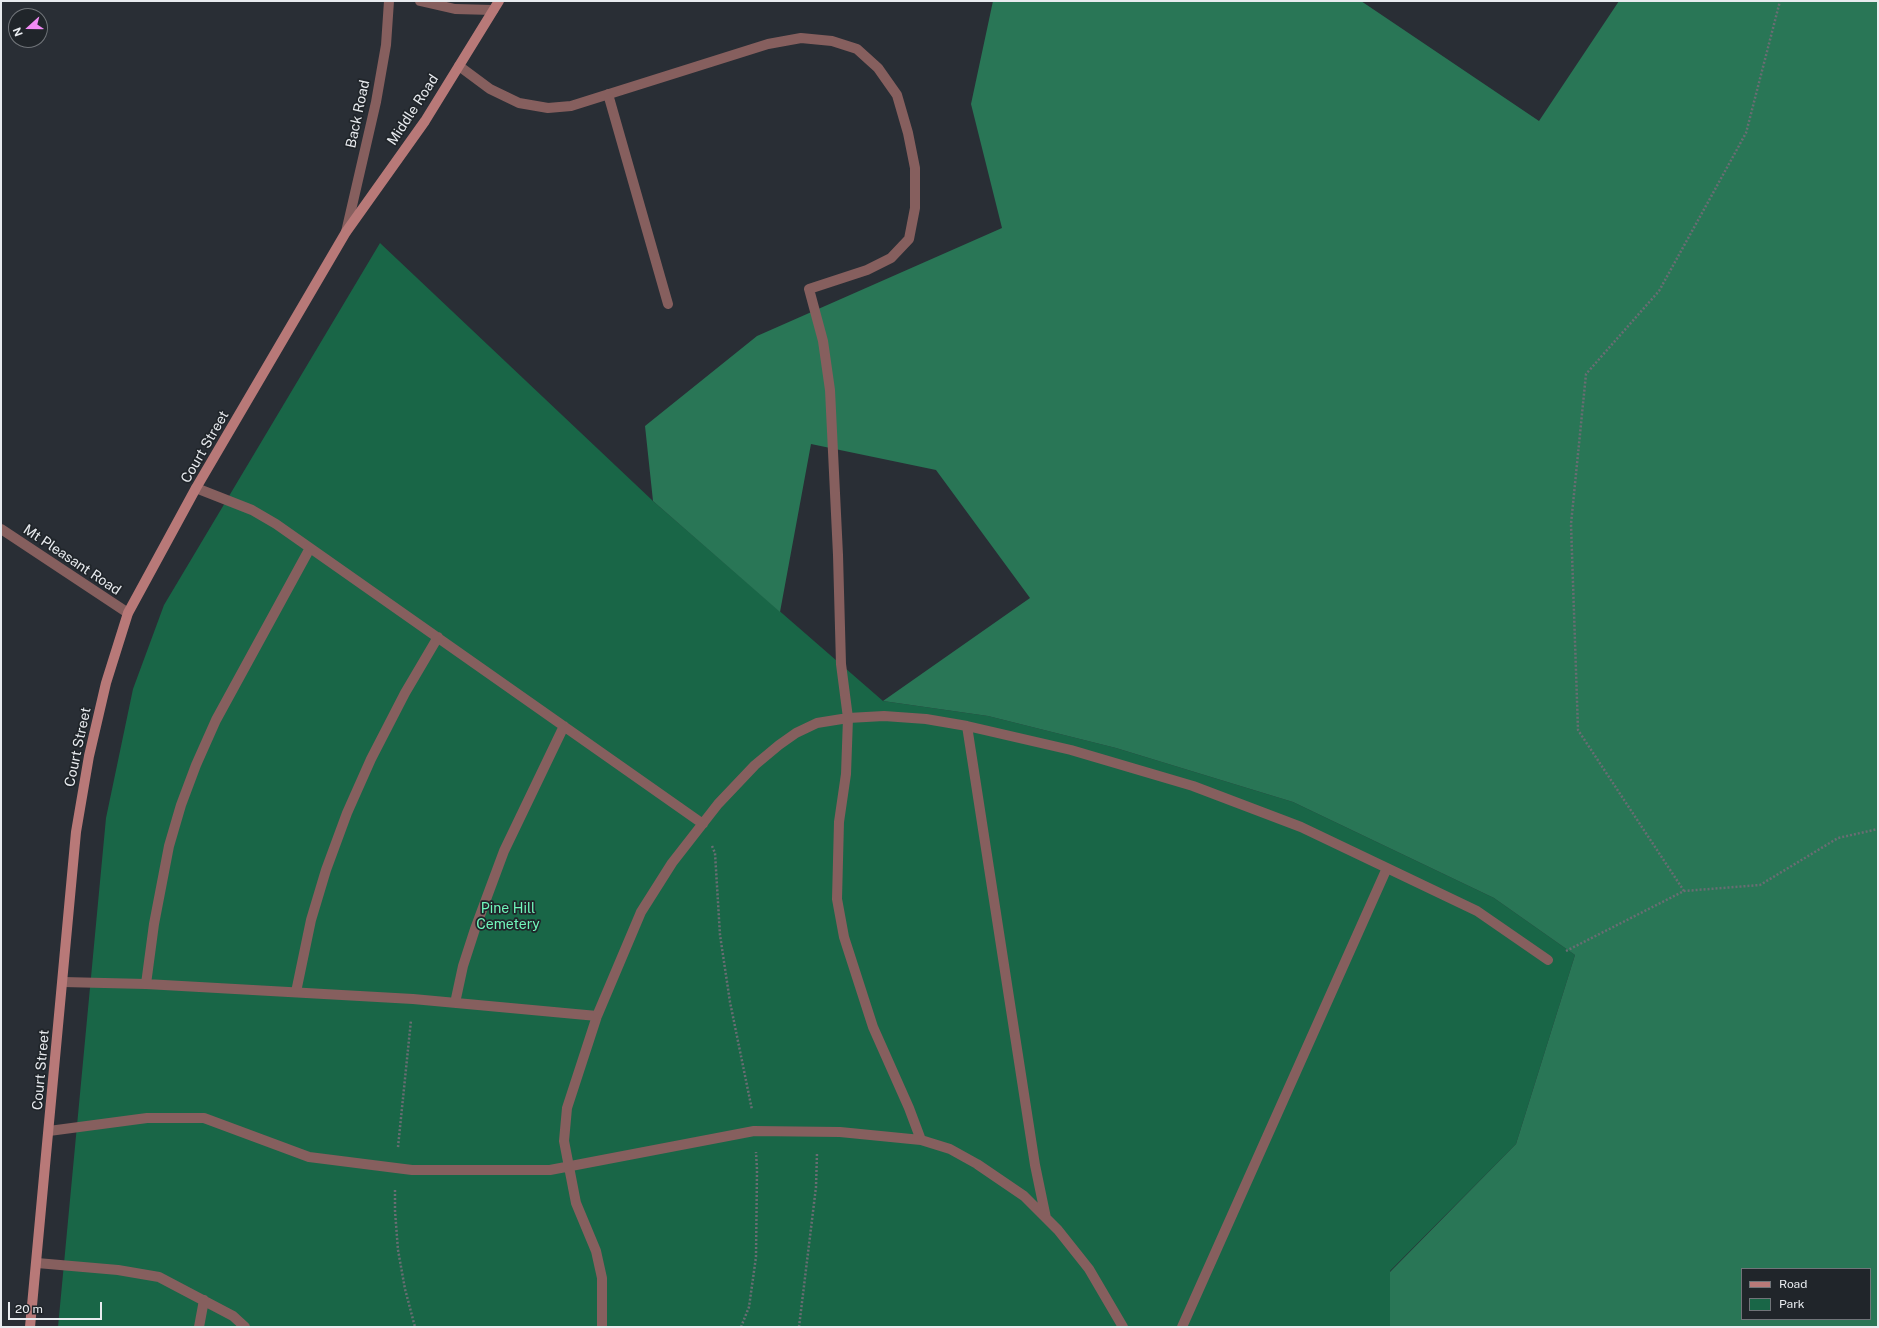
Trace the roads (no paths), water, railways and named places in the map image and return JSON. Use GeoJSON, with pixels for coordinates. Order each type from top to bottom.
{"type":"FeatureCollection","features":[{"type":"Feature","properties":{"kind":"street","name":"Back Road"},"geometry":{"type":"LineString","coordinates":[[346,232],[376,102],[386,45],[389,1]]}},
{"type":"Feature","properties":{"kind":"street"},"geometry":{"type":"LineString","coordinates":[[420,1],[454,9],[494,10]]}},
{"type":"Feature","properties":{"kind":"street","name":"Middle Road"},"geometry":{"type":"LineString","coordinates":[[346,232],[425,121],[499,1]]}},
{"type":"Feature","properties":{"kind":"street"},"geometry":{"type":"LineString","coordinates":[[459,66],[490,89],[519,103],[548,108],[572,106],[768,44],[801,38],[832,41],[857,49],[878,68],[897,95],[908,133],[915,168],[915,208],[909,239],[891,258],[873,267],[809,289],[823,341],[830,390],[838,547],[841,664],[848,718],[846,774],[839,830],[837,899],[844,937],[871,1020],[909,1108],[921,1140]]}},
{"type":"Feature","properties":{"kind":"street"},"geometry":{"type":"LineString","coordinates":[[608,94],[668,304]]}},
{"type":"Feature","properties":{"kind":"street","name":"Court Street"},"geometry":{"type":"LineString","coordinates":[[30,1327],[76,832],[89,756],[106,684],[128,613],[196,488],[346,232]]}},
{"type":"Feature","properties":{"kind":"street"},"geometry":{"type":"LineString","coordinates":[[196,488],[252,510],[276,524],[703,824]]}},
{"type":"Feature","properties":{"kind":"street","name":"Mt Pleasant Road"},"geometry":{"type":"LineString","coordinates":[[1,529],[128,613]]}},
{"type":"Feature","properties":{"kind":"street"},"geometry":{"type":"LineString","coordinates":[[146,984],[154,924],[169,846],[194,772],[216,720],[310,548]]}},
{"type":"Feature","properties":{"kind":"street"},"geometry":{"type":"LineString","coordinates":[[296,992],[311,920],[326,870],[347,813],[371,759],[405,693],[438,637]]}},
{"type":"Feature","properties":{"kind":"street"},"geometry":{"type":"LineString","coordinates":[[602,1327],[602,1278],[596,1251],[576,1203],[564,1141],[567,1108],[597,1016],[641,912],[672,863],[718,804],[755,765],[796,733],[817,723],[848,718],[884,716],[926,719],[967,726],[1071,750],[1193,786],[1301,827],[1477,911],[1548,960]]}},
{"type":"Feature","properties":{"kind":"street"},"geometry":{"type":"LineString","coordinates":[[455,1003],[465,959],[504,851],[564,726]]}},
{"type":"Feature","properties":{"kind":"street"},"geometry":{"type":"LineString","coordinates":[[967,726],[1035,1165],[1046,1218]]}},
{"type":"Feature","properties":{"kind":"street"},"geometry":{"type":"LineString","coordinates":[[1182,1327],[1387,868]]}},
{"type":"Feature","properties":{"kind":"street"},"geometry":{"type":"LineString","coordinates":[[63,982],[146,984],[296,992],[455,1003],[597,1016]]}},
{"type":"Feature","properties":{"kind":"street"},"geometry":{"type":"LineString","coordinates":[[49,1131],[147,1118],[204,1118],[308,1157],[412,1170],[550,1170],[754,1131],[840,1132],[921,1140],[950,1149],[977,1164],[1024,1196],[1058,1230],[1089,1269],[1123,1327]]}},
{"type":"Feature","properties":{"kind":"street"},"geometry":{"type":"LineString","coordinates":[[37,1263],[118,1270],[159,1277],[233,1316],[245,1327]]}},
{"type":"Feature","properties":{"kind":"street"},"geometry":{"type":"LineString","coordinates":[[199,1327],[204,1300]]}},
{"type":"Feature","properties":{"kind":"park label","name":"Pine Hill Cemetery"},"geometry":{"type":"Point","coordinates":[508,918]}}]}
